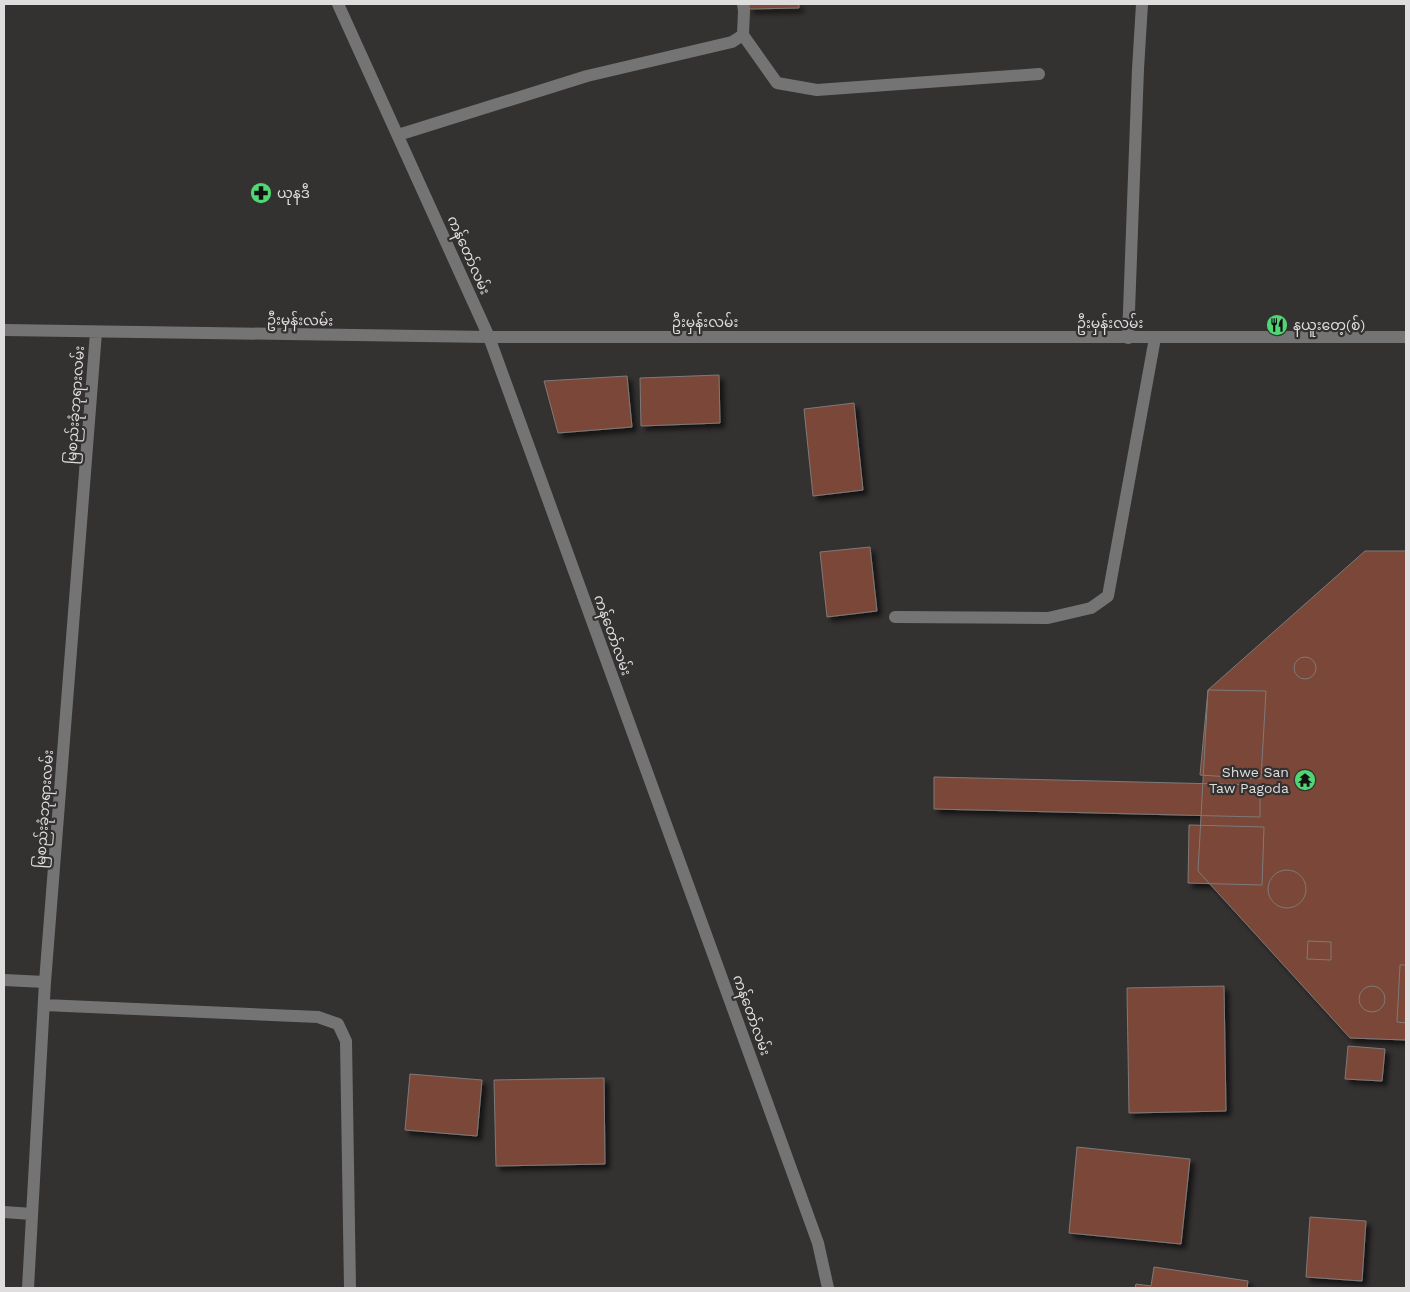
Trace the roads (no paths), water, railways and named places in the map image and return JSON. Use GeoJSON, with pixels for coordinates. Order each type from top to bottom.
{"type":"FeatureCollection","features":[{"type":"Feature","properties":{"kind":"street","name":"ကန်တော်လမ်း"},"geometry":{"type":"LineString","coordinates":[[338,4],[489,337],[818,1243],[828,1288]]}},
{"type":"Feature","properties":{"kind":"street"},"geometry":{"type":"LineString","coordinates":[[743,4],[743,35],[777,84],[817,90],[1039,74]]}},
{"type":"Feature","properties":{"kind":"street"},"geometry":{"type":"LineString","coordinates":[[1128,338],[1142,4]]}},
{"type":"Feature","properties":{"kind":"street"},"geometry":{"type":"LineString","coordinates":[[398,136],[588,76],[732,42],[743,35]]}},
{"type":"Feature","properties":{"kind":"street","name":"ဦးမှန်းလမ်း"},"geometry":{"type":"LineString","coordinates":[[4,330],[489,337],[1406,337]]}},
{"type":"Feature","properties":{"kind":"street","name":"မြစည်းခုံဘုရားလမ်း"},"geometry":{"type":"LineString","coordinates":[[28,1288],[45,982],[96,332]]}},
{"type":"Feature","properties":{"kind":"street"},"geometry":{"type":"LineString","coordinates":[[895,617],[1048,618],[1091,608],[1108,596],[1155,338]]}},
{"type":"Feature","properties":{"kind":"street"},"geometry":{"type":"LineString","coordinates":[[4,980],[45,982]]}},
{"type":"Feature","properties":{"kind":"street"},"geometry":{"type":"LineString","coordinates":[[44,1005],[318,1017],[338,1024],[346,1042],[350,1288]]}},
{"type":"Feature","properties":{"kind":"street"},"geometry":{"type":"LineString","coordinates":[[4,1212],[32,1214]]}},
{"type":"Feature","properties":{"kind":"place","name":"ယုနဒီ"},"geometry":{"type":"Point","coordinates":[261,193]}},
{"type":"Feature","properties":{"kind":"place","name":"နယူးတေ့(စ်)"},"geometry":{"type":"Point","coordinates":[1277,325]}},
{"type":"Feature","properties":{"kind":"place","name":"Shwe San Taw Pagoda"},"geometry":{"type":"Point","coordinates":[1305,780]}}]}
